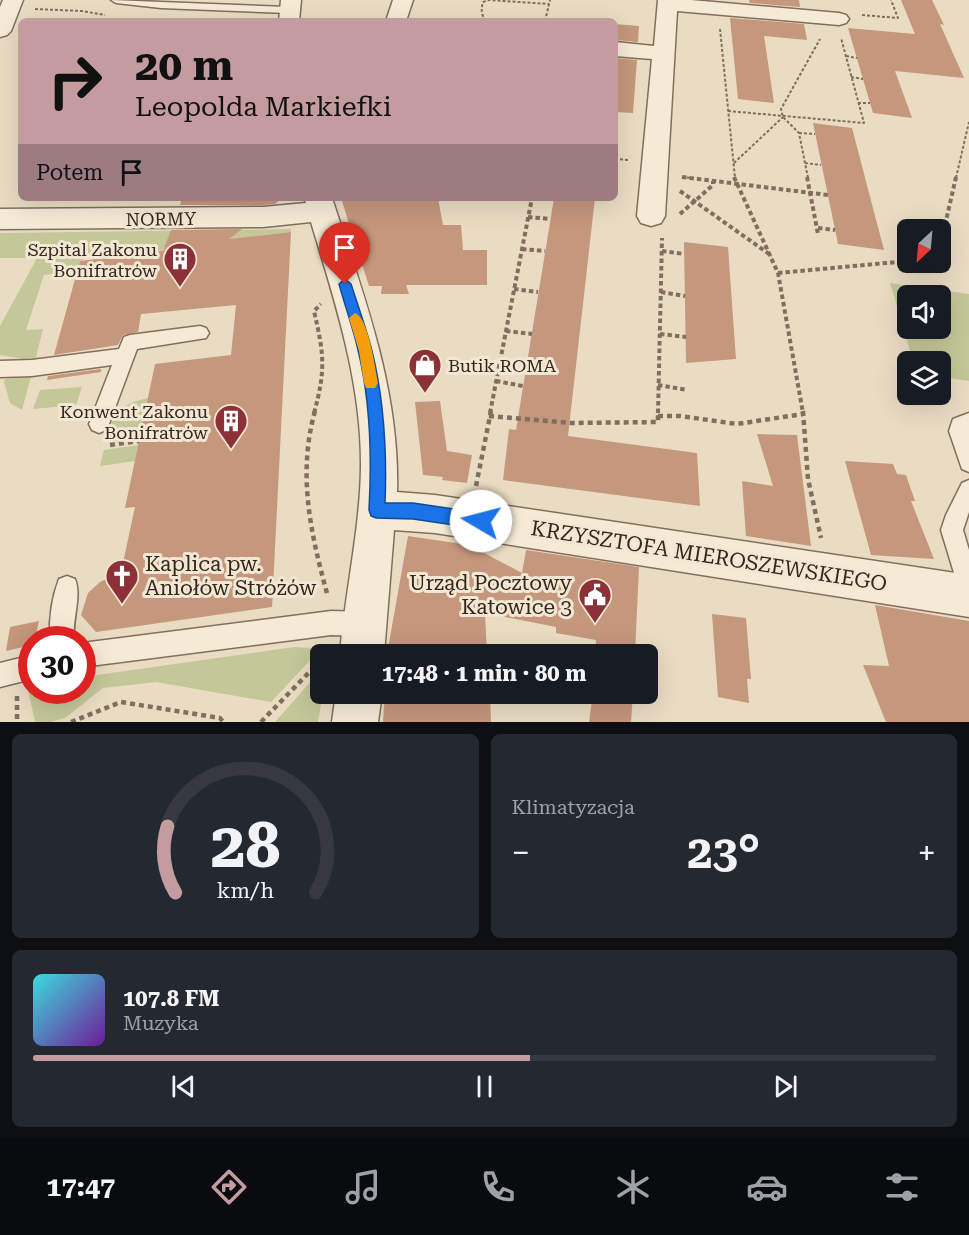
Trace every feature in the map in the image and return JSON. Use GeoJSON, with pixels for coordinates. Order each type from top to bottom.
{"type":"FeatureCollection","features":[{"type":"Feature","properties":{"kind":"street"},"geometry":{"type":"LineString","coordinates":[[0,31],[13,0]]}},
{"type":"Feature","properties":{"kind":"street"},"geometry":{"type":"LineString","coordinates":[[397,18],[403,0]]}},
{"type":"Feature","properties":{"kind":"street"},"geometry":{"type":"LineString","coordinates":[[656,223],[655,174],[668,2],[838,22]]}},
{"type":"Feature","properties":{"kind":"street"},"geometry":{"type":"LineString","coordinates":[[618,49],[663,54]]}},
{"type":"Feature","properties":{"kind":"street"},"geometry":{"type":"LineString","coordinates":[[320,204],[365,351],[376,419],[379,467],[376,510],[352,634]]}},
{"type":"Feature","properties":{"kind":"street","name":"NORMY"},"geometry":{"type":"LineString","coordinates":[[0,219],[262,217],[307,213],[320,204]]}},
{"type":"Feature","properties":{"kind":"street","name":"KRZYSZTOFA MIEROSZEWSKIEGO"},"geometry":{"type":"LineString","coordinates":[[376,510],[424,512],[969,596]]}},
{"type":"Feature","properties":{"kind":"street"},"geometry":{"type":"LineString","coordinates":[[355,722],[357,704]]}},
{"type":"Feature","properties":{"kind":"lane"},"geometry":{"type":"LineString","coordinates":[[116,0],[152,4],[289,10]]}},
{"type":"Feature","properties":{"kind":"lane"},"geometry":{"type":"LineString","coordinates":[[99,424],[130,342],[200,333]]}},
{"type":"Feature","properties":{"kind":"lane"},"geometry":{"type":"LineString","coordinates":[[0,369],[32,368],[125,356]]}},
{"type":"Feature","properties":{"kind":"lane"},"geometry":{"type":"LineString","coordinates":[[969,422],[960,425],[959,431],[969,462]]}},
{"type":"Feature","properties":{"kind":"lane"},"geometry":{"type":"LineString","coordinates":[[969,490],[953,522],[952,530],[969,586]]}},
{"type":"Feature","properties":{"kind":"lane"},"geometry":{"type":"LineString","coordinates":[[61,626],[67,587]]}},
{"type":"Feature","properties":{"kind":"lane"},"geometry":{"type":"LineString","coordinates":[[96,654],[352,634]]}},
{"type":"Feature","properties":{"kind":"lane"},"geometry":{"type":"LineString","coordinates":[[0,675],[18,670]]}},
{"type":"Feature","properties":{"kind":"path"},"geometry":{"type":"LineString","coordinates":[[483,18],[481,8],[483,2],[489,0],[549,2],[545,18]]}},
{"type":"Feature","properties":{"kind":"path"},"geometry":{"type":"LineString","coordinates":[[720,9],[718,14],[735,182],[772,256],[778,273],[803,414],[808,479],[823,547]]}},
{"type":"Feature","properties":{"kind":"path"},"geometry":{"type":"LineString","coordinates":[[728,111],[783,117],[864,123],[838,22],[830,24],[781,109],[783,117],[799,133],[818,234]]}},
{"type":"Feature","properties":{"kind":"path"},"geometry":{"type":"LineString","coordinates":[[846,56],[857,57]]}},
{"type":"Feature","properties":{"kind":"path"},"geometry":{"type":"LineString","coordinates":[[851,77],[863,79]]}},
{"type":"Feature","properties":{"kind":"path"},"geometry":{"type":"LineString","coordinates":[[858,103],[870,104]]}},
{"type":"Feature","properties":{"kind":"path"},"geometry":{"type":"LineString","coordinates":[[733,163],[783,117]]}},
{"type":"Feature","properties":{"kind":"path"},"geometry":{"type":"LineString","coordinates":[[946,219],[969,122]]}},
{"type":"Feature","properties":{"kind":"path"},"geometry":{"type":"LineString","coordinates":[[799,133],[815,134]]}},
{"type":"Feature","properties":{"kind":"path"},"geometry":{"type":"LineString","coordinates":[[805,163],[821,165]]}},
{"type":"Feature","properties":{"kind":"path"},"geometry":{"type":"LineString","coordinates":[[655,174],[828,195]]}},
{"type":"Feature","properties":{"kind":"path"},"geometry":{"type":"LineString","coordinates":[[655,174],[666,179],[693,201],[772,256]]}},
{"type":"Feature","properties":{"kind":"path"},"geometry":{"type":"LineString","coordinates":[[489,416],[571,423],[658,422],[662,251],[656,223],[693,201],[713,185],[713,181]]}},
{"type":"Feature","properties":{"kind":"path"},"geometry":{"type":"LineString","coordinates":[[474,495],[531,201]]}},
{"type":"Feature","properties":{"kind":"path"},"geometry":{"type":"LineString","coordinates":[[528,217],[550,219]]}},
{"type":"Feature","properties":{"kind":"path"},"geometry":{"type":"LineString","coordinates":[[817,228],[835,230]]}},
{"type":"Feature","properties":{"kind":"path"},"geometry":{"type":"LineString","coordinates":[[522,249],[545,251]]}},
{"type":"Feature","properties":{"kind":"path"},"geometry":{"type":"LineString","coordinates":[[662,251],[684,254]]}},
{"type":"Feature","properties":{"kind":"path"},"geometry":{"type":"LineString","coordinates":[[778,273],[897,262]]}},
{"type":"Feature","properties":{"kind":"path"},"geometry":{"type":"LineString","coordinates":[[514,289],[538,292]]}},
{"type":"Feature","properties":{"kind":"path"},"geometry":{"type":"LineString","coordinates":[[661,292],[685,296]]}},
{"type":"Feature","properties":{"kind":"path"},"geometry":{"type":"LineString","coordinates":[[330,298],[314,311],[324,359],[321,388],[310,428],[305,459],[313,547],[330,602],[352,634]]}},
{"type":"Feature","properties":{"kind":"path"},"geometry":{"type":"LineString","coordinates":[[506,331],[531,334]]}},
{"type":"Feature","properties":{"kind":"path"},"geometry":{"type":"LineString","coordinates":[[660,334],[686,337]]}},
{"type":"Feature","properties":{"kind":"path"},"geometry":{"type":"LineString","coordinates":[[496,381],[523,386]]}},
{"type":"Feature","properties":{"kind":"path"},"geometry":{"type":"LineString","coordinates":[[658,386],[687,390]]}},
{"type":"Feature","properties":{"kind":"path"},"geometry":{"type":"LineString","coordinates":[[658,416],[680,416],[737,424],[803,414]]}},
{"type":"Feature","properties":{"kind":"path"},"geometry":{"type":"LineString","coordinates":[[105,446],[139,441]]}},
{"type":"Feature","properties":{"kind":"path"},"geometry":{"type":"LineString","coordinates":[[261,722],[310,671]]}},
{"type":"Feature","properties":{"kind":"path"},"geometry":{"type":"LineString","coordinates":[[71,722],[121,702],[220,717],[224,722]]}},
{"type":"Feature","properties":{"kind":"green space"},"geometry":{"type":"Polygon","coordinates":[[[291,229],[291,232],[164,247],[158,271],[152,252],[87,258],[80,261],[77,271],[44,275],[26,330],[43,329],[35,361],[0,355],[0,326],[37,258],[0,258],[0,233],[291,229]]]}},
{"type":"Feature","properties":{"kind":"green space"},"geometry":{"type":"Polygon","coordinates":[[[890,283],[904,285],[897,285],[897,307],[890,283]]]}},
{"type":"Feature","properties":{"kind":"green space"},"geometry":{"type":"Polygon","coordinates":[[[951,291],[969,294],[969,381],[951,378],[951,351],[910,351],[907,339],[951,339],[951,291]]]}},
{"type":"Feature","properties":{"kind":"green space"},"geometry":{"type":"Polygon","coordinates":[[[31,376],[22,410],[10,403],[4,382],[5,379],[31,376]]]}},
{"type":"Feature","properties":{"kind":"green space"},"geometry":{"type":"Polygon","coordinates":[[[82,387],[76,405],[33,409],[40,390],[82,387]]]}},
{"type":"Feature","properties":{"kind":"green space"},"geometry":{"type":"Polygon","coordinates":[[[148,398],[140,437],[106,442],[111,424],[118,412],[130,403],[148,398]]]}},
{"type":"Feature","properties":{"kind":"green space"},"geometry":{"type":"Polygon","coordinates":[[[138,445],[135,461],[100,466],[104,450],[138,445]]]}},
{"type":"Feature","properties":{"kind":"green space"},"geometry":{"type":"Polygon","coordinates":[[[294,647],[310,648],[310,660],[271,702],[156,682],[103,688],[96,694],[96,675],[294,647]]]}},
{"type":"Feature","properties":{"kind":"green space"},"geometry":{"type":"Polygon","coordinates":[[[310,682],[310,704],[321,704],[318,722],[275,722],[310,682]]]}},
{"type":"Feature","properties":{"kind":"green space"},"geometry":{"type":"Polygon","coordinates":[[[31,704],[83,704],[65,718],[51,722],[35,722],[31,704]]]}},
{"type":"Feature","properties":{"kind":"building"},"geometry":{"type":"Polygon","coordinates":[[[749,0],[799,0],[800,7],[750,3],[749,0]]]}},
{"type":"Feature","properties":{"kind":"building"},"geometry":{"type":"Polygon","coordinates":[[[901,0],[932,0],[964,78],[895,71],[912,118],[873,113],[848,28],[915,34],[901,0]]]}},
{"type":"Feature","properties":{"kind":"building"},"geometry":{"type":"Polygon","coordinates":[[[730,18],[804,24],[807,40],[764,36],[774,103],[738,99],[730,18]]]}},
{"type":"Feature","properties":{"kind":"building"},"geometry":{"type":"Polygon","coordinates":[[[618,24],[639,26],[638,42],[618,40],[618,24]]]}},
{"type":"Feature","properties":{"kind":"building"},"geometry":{"type":"Polygon","coordinates":[[[618,58],[637,60],[633,113],[618,112],[618,58]]]}},
{"type":"Feature","properties":{"kind":"building"},"geometry":{"type":"Polygon","coordinates":[[[813,123],[852,128],[884,250],[838,244],[813,123]]]}},
{"type":"Feature","properties":{"kind":"building"},"geometry":{"type":"Polygon","coordinates":[[[181,201],[278,201],[275,204],[263,205],[180,205],[181,201]]]}},
{"type":"Feature","properties":{"kind":"building"},"geometry":{"type":"Polygon","coordinates":[[[342,201],[439,201],[443,225],[461,225],[463,250],[487,250],[487,285],[406,285],[409,294],[381,294],[382,286],[369,286],[342,201]]]}},
{"type":"Feature","properties":{"kind":"building"},"geometry":{"type":"Polygon","coordinates":[[[554,201],[595,201],[568,436],[697,453],[700,506],[503,480],[509,429],[516,430],[554,201]]]}},
{"type":"Feature","properties":{"kind":"building"},"geometry":{"type":"Polygon","coordinates":[[[242,229],[229,239],[291,232],[272,607],[96,632],[96,626],[91,626],[81,615],[88,593],[100,582],[121,572],[135,507],[125,508],[155,364],[231,355],[236,305],[141,314],[138,332],[123,335],[118,345],[54,355],[80,261],[163,251],[171,230],[242,229]]]}},
{"type":"Feature","properties":{"kind":"building"},"geometry":{"type":"Polygon","coordinates":[[[684,242],[728,247],[736,359],[686,363],[684,242]]]}},
{"type":"Feature","properties":{"kind":"building"},"geometry":{"type":"Polygon","coordinates":[[[101,369],[101,372],[47,380],[48,376],[101,369]]]}},
{"type":"Feature","properties":{"kind":"building"},"geometry":{"type":"Polygon","coordinates":[[[440,401],[447,451],[472,455],[467,483],[423,475],[415,402],[440,401]]]}},
{"type":"Feature","properties":{"kind":"building"},"geometry":{"type":"Polygon","coordinates":[[[757,434],[797,435],[811,546],[746,536],[742,481],[773,486],[757,434]]]}},
{"type":"Feature","properties":{"kind":"building"},"geometry":{"type":"Polygon","coordinates":[[[845,461],[893,464],[897,474],[906,475],[915,501],[911,501],[934,559],[871,555],[845,461]]]}},
{"type":"Feature","properties":{"kind":"building"},"geometry":{"type":"Polygon","coordinates":[[[408,536],[469,545],[522,573],[526,550],[639,567],[635,644],[596,644],[596,640],[556,633],[556,627],[485,613],[487,644],[389,644],[408,536]]]}},
{"type":"Feature","properties":{"kind":"building"},"geometry":{"type":"Polygon","coordinates":[[[875,605],[969,621],[969,722],[886,722],[863,665],[889,666],[875,605]]]}},
{"type":"Feature","properties":{"kind":"building"},"geometry":{"type":"Polygon","coordinates":[[[712,614],[746,618],[751,679],[747,679],[749,703],[718,697],[712,614]]]}},
{"type":"Feature","properties":{"kind":"building"},"geometry":{"type":"Polygon","coordinates":[[[39,621],[38,626],[18,626],[18,648],[6,651],[10,627],[39,621]]]}},
{"type":"Feature","properties":{"kind":"building"},"geometry":{"type":"Polygon","coordinates":[[[384,704],[490,704],[491,722],[383,722],[384,704]]]}},
{"type":"Feature","properties":{"kind":"building"},"geometry":{"type":"Polygon","coordinates":[[[591,704],[632,704],[631,722],[589,722],[591,704]]]}},
{"type":"Feature","properties":{"kind":"slow traffic"},"geometry":{"type":"LineString","coordinates":[[355,318],[365,351],[371,383]]}},
{"type":"Feature","properties":{"kind":"place","name":"Szpital Zakonu Bonifratrów"},"geometry":{"type":"Point","coordinates":[180,288]}},
{"type":"Feature","properties":{"kind":"place","name":"Butik ROMA"},"geometry":{"type":"Point","coordinates":[425,394]}},
{"type":"Feature","properties":{"kind":"place","name":"Konwent Zakonu Bonifratrów"},"geometry":{"type":"Point","coordinates":[231,450]}},
{"type":"Feature","properties":{"kind":"place","name":"Kaplica pw. Aniołów Stróżów"},"geometry":{"type":"Point","coordinates":[122,605]}},
{"type":"Feature","properties":{"kind":"place","name":"Urząd Pocztowy Katowice 3"},"geometry":{"type":"Point","coordinates":[595,624]}},
{"type":"Feature","properties":{"kind":"route"},"geometry":{"type":"LineString","coordinates":[[345,284],[365,351],[376,419],[379,467],[376,510],[413,511],[481,521]]}}]}
